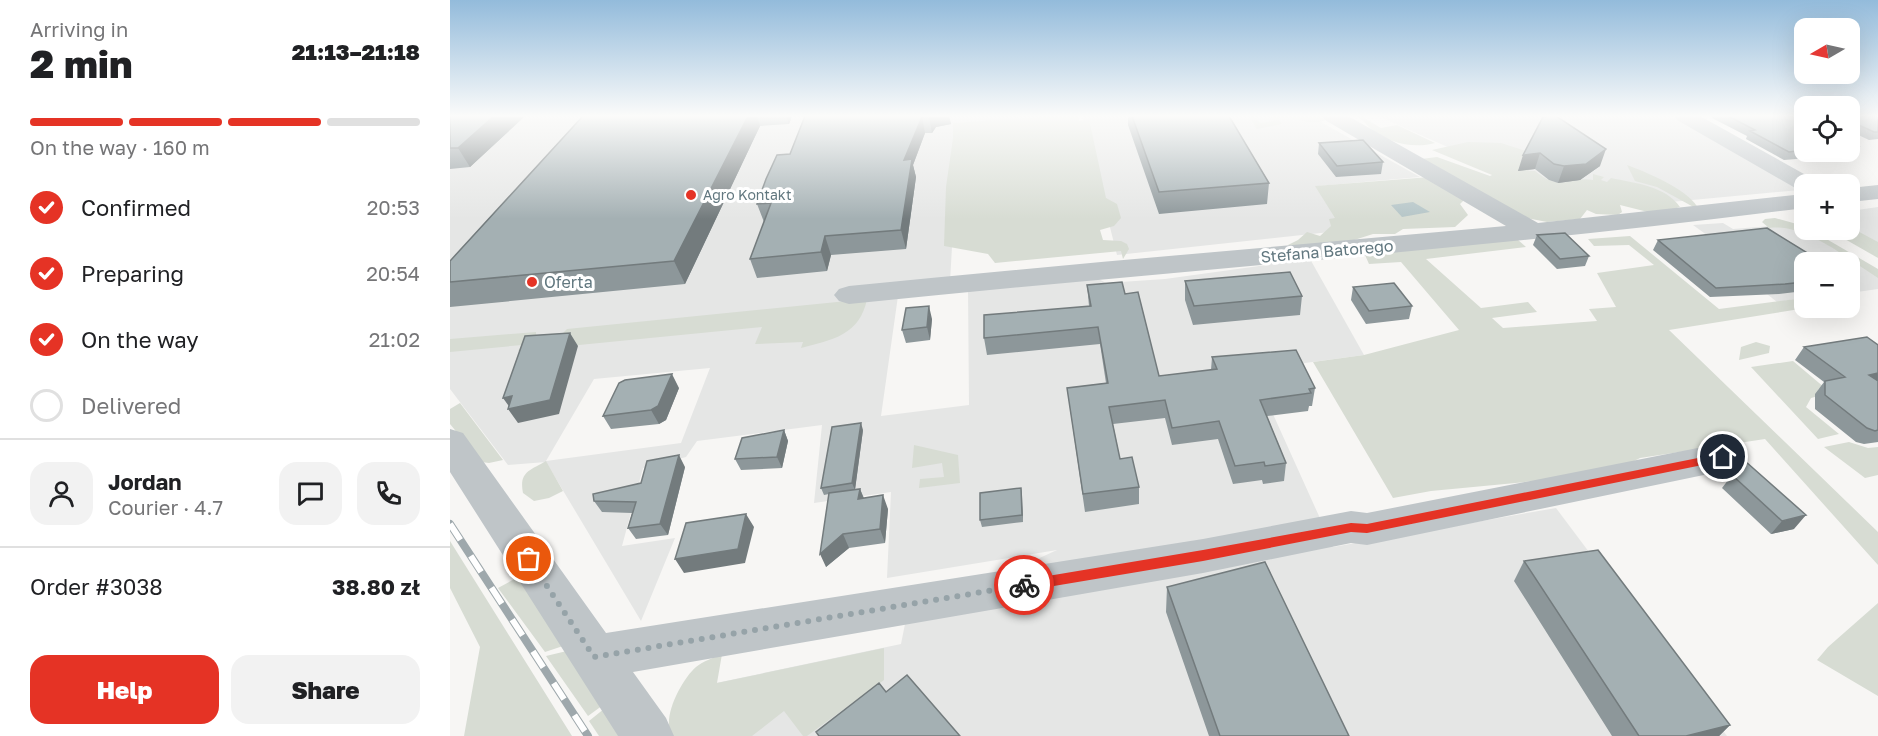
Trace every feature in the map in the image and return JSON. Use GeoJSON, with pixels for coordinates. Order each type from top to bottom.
{"type":"FeatureCollection","features":[{"type":"Feature","properties":{"kind":"street"},"geometry":{"type":"LineString","coordinates":[[1392,150],[1533,231]]}},
{"type":"Feature","properties":{"kind":"street"},"geometry":{"type":"LineString","coordinates":[[1745,150],[1794,178]]}},
{"type":"Feature","properties":{"kind":"street"},"geometry":{"type":"LineString","coordinates":[[1860,194],[1878,192]]}},
{"type":"Feature","properties":{"kind":"street","name":"Stefana Batorego"},"geometry":{"type":"LineString","coordinates":[[849,295],[1043,275],[1142,268],[1533,231],[1794,202]]}},
{"type":"Feature","properties":{"kind":"street"},"geometry":{"type":"LineString","coordinates":[[450,442],[648,736]]}},
{"type":"Feature","properties":{"kind":"street"},"geometry":{"type":"LineString","coordinates":[[594,657],[1203,556],[1351,527],[1367,529],[1723,457]]}},
{"type":"Feature","properties":{"kind":"shaded area"},"geometry":{"type":"Polygon","coordinates":[[[450,150],[957,150],[950,282],[898,296],[881,416],[969,405],[968,289],[1097,278],[1106,283],[1165,279],[1310,259],[1364,355],[1253,370],[1333,547],[1556,508],[1727,736],[717,736],[716,683],[901,644],[906,619],[1057,550],[887,578],[891,492],[814,503],[822,425],[697,441],[686,457],[643,468],[622,546],[675,538],[641,621],[546,462],[508,465],[450,389],[450,150]],[[710,368],[594,379],[546,461],[681,443],[710,368]]]}},
{"type":"Feature","properties":{"kind":"shaded area"},"geometry":{"type":"Polygon","coordinates":[[[951,150],[1096,150],[1106,198],[1117,204],[1121,218],[1114,226],[1100,230],[1103,240],[1121,241],[1127,244],[1129,249],[1123,259],[1121,251],[995,263],[988,254],[944,246],[946,187],[951,150]]]}},
{"type":"Feature","properties":{"kind":"shaded area"},"geometry":{"type":"Polygon","coordinates":[[[1091,150],[1372,150],[1420,177],[1318,186],[1348,230],[1117,255],[1091,150]]]}},
{"type":"Feature","properties":{"kind":"shaded area"},"geometry":{"type":"Polygon","coordinates":[[[1433,150],[1524,150],[1529,152],[1522,163],[1529,171],[1535,171],[1552,181],[1593,180],[1593,174],[1604,177],[1601,180],[1607,182],[1611,178],[1658,190],[1667,194],[1680,207],[1656,214],[1620,205],[1622,212],[1618,215],[1596,214],[1587,210],[1580,219],[1547,222],[1521,217],[1421,159],[1437,157],[1492,175],[1433,150]]]}},
{"type":"Feature","properties":{"kind":"shaded area"},"geometry":{"type":"Polygon","coordinates":[[[1455,150],[1731,150],[1794,187],[1794,191],[1628,206],[1528,183],[1455,150]]]}},
{"type":"Feature","properties":{"kind":"shaded area"},"geometry":{"type":"Polygon","coordinates":[[[1627,165],[1678,189],[1695,203],[1699,210],[1657,187],[1635,181],[1627,165]]]}},
{"type":"Feature","properties":{"kind":"shaded area"},"geometry":{"type":"Polygon","coordinates":[[[1430,177],[1465,199],[1460,204],[1468,215],[1455,227],[1403,229],[1395,234],[1373,234],[1348,242],[1292,248],[1288,245],[1307,232],[1320,236],[1331,226],[1329,219],[1335,218],[1315,186],[1430,177]]]}},
{"type":"Feature","properties":{"kind":"shaded area"},"geometry":{"type":"Polygon","coordinates":[[[1413,202],[1430,212],[1402,217],[1391,205],[1413,202]]]}},
{"type":"Feature","properties":{"kind":"shaded area"},"geometry":{"type":"Polygon","coordinates":[[[1878,207],[1878,245],[1860,234],[1860,210],[1878,207]]]}},
{"type":"Feature","properties":{"kind":"shaded area"},"geometry":{"type":"Polygon","coordinates":[[[1775,218],[1794,223],[1794,230],[1769,228],[1762,222],[1765,219],[1775,218]]]}},
{"type":"Feature","properties":{"kind":"shaded area"},"geometry":{"type":"Polygon","coordinates":[[[1723,223],[1733,229],[1782,225],[1794,229],[1794,240],[1822,240],[1842,252],[1794,252],[1794,299],[1777,302],[1767,294],[1751,267],[1693,225],[1723,223]]]}},
{"type":"Feature","properties":{"kind":"shaded area"},"geometry":{"type":"Polygon","coordinates":[[[1860,232],[1878,242],[1878,258],[1846,240],[1860,240],[1860,232]]]}},
{"type":"Feature","properties":{"kind":"shaded area"},"geometry":{"type":"Polygon","coordinates":[[[1630,236],[1719,309],[1794,299],[1794,310],[1669,330],[1878,532],[1878,565],[1765,439],[1640,458],[1609,474],[1431,491],[1393,498],[1313,362],[1364,355],[1459,330],[1401,262],[1369,264],[1365,255],[1517,239],[1526,247],[1426,259],[1481,308],[1528,302],[1537,312],[1492,318],[1503,328],[1597,321],[1589,309],[1616,307],[1597,273],[1654,265],[1629,245],[1594,246],[1588,239],[1630,236]]]}},
{"type":"Feature","properties":{"kind":"shaded area"},"geometry":{"type":"Polygon","coordinates":[[[1817,240],[1828,240],[1849,252],[1838,252],[1817,240]]]}},
{"type":"Feature","properties":{"kind":"shaded area"},"geometry":{"type":"Polygon","coordinates":[[[1860,259],[1878,269],[1878,278],[1860,266],[1860,259]]]}},
{"type":"Feature","properties":{"kind":"shaded area"},"geometry":{"type":"Polygon","coordinates":[[[1860,263],[1878,274],[1878,289],[1860,292],[1860,263]]]}},
{"type":"Feature","properties":{"kind":"shaded area"},"geometry":{"type":"Polygon","coordinates":[[[867,299],[858,321],[843,334],[801,348],[803,342],[755,344],[762,327],[518,351],[522,345],[450,352],[450,339],[536,332],[536,335],[563,333],[567,329],[867,299]]]}},
{"type":"Feature","properties":{"kind":"shaded area"},"geometry":{"type":"Polygon","coordinates":[[[1756,342],[1770,346],[1769,353],[1739,360],[1741,347],[1756,342]]]}},
{"type":"Feature","properties":{"kind":"shaded area"},"geometry":{"type":"Polygon","coordinates":[[[1793,361],[1825,388],[1818,389],[1822,395],[1811,398],[1806,407],[1839,434],[1818,439],[1751,367],[1793,361]]]}},
{"type":"Feature","properties":{"kind":"shaded area"},"geometry":{"type":"Polygon","coordinates":[[[460,403],[503,460],[481,462],[450,424],[450,409],[460,403]]]}},
{"type":"Feature","properties":{"kind":"shaded area"},"geometry":{"type":"Polygon","coordinates":[[[1849,442],[1868,448],[1878,447],[1878,475],[1865,478],[1824,447],[1849,442]]]}},
{"type":"Feature","properties":{"kind":"shaded area"},"geometry":{"type":"Polygon","coordinates":[[[914,445],[958,455],[960,483],[919,488],[920,479],[944,477],[942,463],[912,468],[914,445]]]}},
{"type":"Feature","properties":{"kind":"shaded area"},"geometry":{"type":"Polygon","coordinates":[[[546,461],[563,491],[549,498],[534,501],[523,493],[524,476],[546,461]]]}},
{"type":"Feature","properties":{"kind":"shaded area"},"geometry":{"type":"Polygon","coordinates":[[[450,541],[572,736],[464,736],[480,647],[450,588],[450,541]]]}},
{"type":"Feature","properties":{"kind":"shaded area"},"geometry":{"type":"Polygon","coordinates":[[[518,577],[569,644],[545,652],[498,588],[518,577]]]}},
{"type":"Feature","properties":{"kind":"shaded area"},"geometry":{"type":"Polygon","coordinates":[[[1878,603],[1878,696],[1817,660],[1828,647],[1878,603]]]}},
{"type":"Feature","properties":{"kind":"shaded area"},"geometry":{"type":"Polygon","coordinates":[[[884,648],[884,680],[807,736],[803,736],[784,711],[752,736],[672,736],[669,719],[679,689],[690,673],[705,661],[722,654],[717,683],[884,648]]]}},
{"type":"Feature","properties":{"kind":"shaded area"},"geometry":{"type":"Polygon","coordinates":[[[571,650],[610,700],[588,716],[546,656],[571,650]]]}},
{"type":"Feature","properties":{"kind":"shaded area"},"geometry":{"type":"Polygon","coordinates":[[[610,704],[628,736],[599,736],[589,721],[610,704]]]}},
{"type":"Feature","properties":{"kind":"building"},"geometry":{"type":"Polygon","coordinates":[[[551,150],[730,150],[674,261],[450,282],[450,261],[551,150]]]}},
{"type":"Feature","properties":{"kind":"building"},"geometry":{"type":"Polygon","coordinates":[[[791,150],[908,150],[904,160],[912,159],[901,230],[825,236],[821,252],[750,259],[771,203],[757,204],[766,179],[777,155],[790,154],[791,150]]]}},
{"type":"Feature","properties":{"kind":"building"},"geometry":{"type":"Polygon","coordinates":[[[1144,150],[1250,150],[1269,183],[1159,192],[1144,150]]]}},
{"type":"Feature","properties":{"kind":"building"},"geometry":{"type":"Polygon","coordinates":[[[1325,150],[1372,150],[1383,162],[1337,166],[1325,150]]]}},
{"type":"Feature","properties":{"kind":"building"},"geometry":{"type":"Polygon","coordinates":[[[1525,150],[1604,150],[1586,164],[1564,166],[1554,164],[1540,153],[1523,155],[1525,150]]]}},
{"type":"Feature","properties":{"kind":"building"},"geometry":{"type":"Polygon","coordinates":[[[1767,228],[1806,252],[1794,252],[1794,283],[1716,288],[1658,240],[1767,228]]]}},
{"type":"Feature","properties":{"kind":"building"},"geometry":{"type":"Polygon","coordinates":[[[1565,233],[1589,256],[1560,259],[1537,235],[1565,233]]]}},
{"type":"Feature","properties":{"kind":"building"},"geometry":{"type":"Polygon","coordinates":[[[1290,272],[1302,296],[1194,306],[1185,281],[1290,272]]]}},
{"type":"Feature","properties":{"kind":"building"},"geometry":{"type":"Polygon","coordinates":[[[1122,282],[1125,294],[1138,292],[1159,376],[1217,369],[1212,357],[1296,350],[1315,388],[1309,389],[1311,393],[1260,400],[1286,463],[1265,466],[1264,462],[1235,466],[1219,421],[1172,428],[1165,400],[1109,407],[1120,459],[1132,457],[1139,487],[1083,494],[1067,388],[1108,383],[1098,327],[984,338],[984,315],[1091,306],[1087,285],[1122,282]]]}},
{"type":"Feature","properties":{"kind":"building"},"geometry":{"type":"Polygon","coordinates":[[[1394,283],[1412,306],[1369,311],[1353,287],[1394,283]]]}},
{"type":"Feature","properties":{"kind":"building"},"geometry":{"type":"Polygon","coordinates":[[[929,306],[927,327],[902,330],[906,308],[929,306]]]}},
{"type":"Feature","properties":{"kind":"building"},"geometry":{"type":"Polygon","coordinates":[[[570,333],[550,400],[508,409],[512,396],[503,398],[525,336],[570,333]]]}},
{"type":"Feature","properties":{"kind":"building"},"geometry":{"type":"Polygon","coordinates":[[[1867,337],[1878,345],[1878,373],[1869,375],[1878,381],[1878,430],[1875,431],[1867,428],[1825,395],[1825,381],[1845,377],[1804,347],[1867,337]]]}},
{"type":"Feature","properties":{"kind":"building"},"geometry":{"type":"Polygon","coordinates":[[[672,374],[658,406],[651,410],[603,416],[619,383],[625,380],[672,374]]]}},
{"type":"Feature","properties":{"kind":"building"},"geometry":{"type":"Polygon","coordinates":[[[861,423],[852,483],[821,488],[832,427],[861,423]]]}},
{"type":"Feature","properties":{"kind":"building"},"geometry":{"type":"Polygon","coordinates":[[[784,430],[777,457],[735,459],[742,438],[784,430]]]}},
{"type":"Feature","properties":{"kind":"building"},"geometry":{"type":"Polygon","coordinates":[[[679,455],[660,524],[628,528],[636,502],[594,501],[593,494],[641,483],[647,461],[679,455]]]}},
{"type":"Feature","properties":{"kind":"building"},"geometry":{"type":"Polygon","coordinates":[[[1745,461],[1806,515],[1782,521],[1732,475],[1745,461]]]}},
{"type":"Feature","properties":{"kind":"building"},"geometry":{"type":"Polygon","coordinates":[[[1021,488],[1022,515],[980,520],[980,493],[1021,488]]]}},
{"type":"Feature","properties":{"kind":"building"},"geometry":{"type":"Polygon","coordinates":[[[860,489],[858,499],[883,495],[880,529],[843,534],[820,554],[829,493],[860,489]]]}},
{"type":"Feature","properties":{"kind":"building"},"geometry":{"type":"Polygon","coordinates":[[[746,514],[738,549],[675,559],[686,523],[746,514]]]}},
{"type":"Feature","properties":{"kind":"building"},"geometry":{"type":"Polygon","coordinates":[[[1598,550],[1730,725],[1686,736],[1639,736],[1524,561],[1598,550]]]}},
{"type":"Feature","properties":{"kind":"building"},"geometry":{"type":"Polygon","coordinates":[[[1265,562],[1349,736],[1220,736],[1167,587],[1265,562]]]}},
{"type":"Feature","properties":{"kind":"building"},"geometry":{"type":"Polygon","coordinates":[[[907,675],[960,736],[819,736],[816,732],[879,683],[886,692],[907,675]]]}},
{"type":"Feature","properties":{"kind":"railway"},"geometry":{"type":"LineString","coordinates":[[450,524],[588,736]]}},
{"type":"Feature","properties":{"kind":"way so far"},"geometry":{"type":"LineString","coordinates":[[529,559],[594,657],[1024,585]]}},
{"type":"Feature","properties":{"kind":"place","name":"Agro Kontakt"},"geometry":{"type":"Point","coordinates":[691,195]}},
{"type":"Feature","properties":{"kind":"place","name":"Oferta"},"geometry":{"type":"Point","coordinates":[532,282]}},
{"type":"Feature","properties":{"kind":"route"},"geometry":{"type":"LineString","coordinates":[[1024,585],[1203,556],[1351,527],[1367,529],[1723,457]]}}]}
